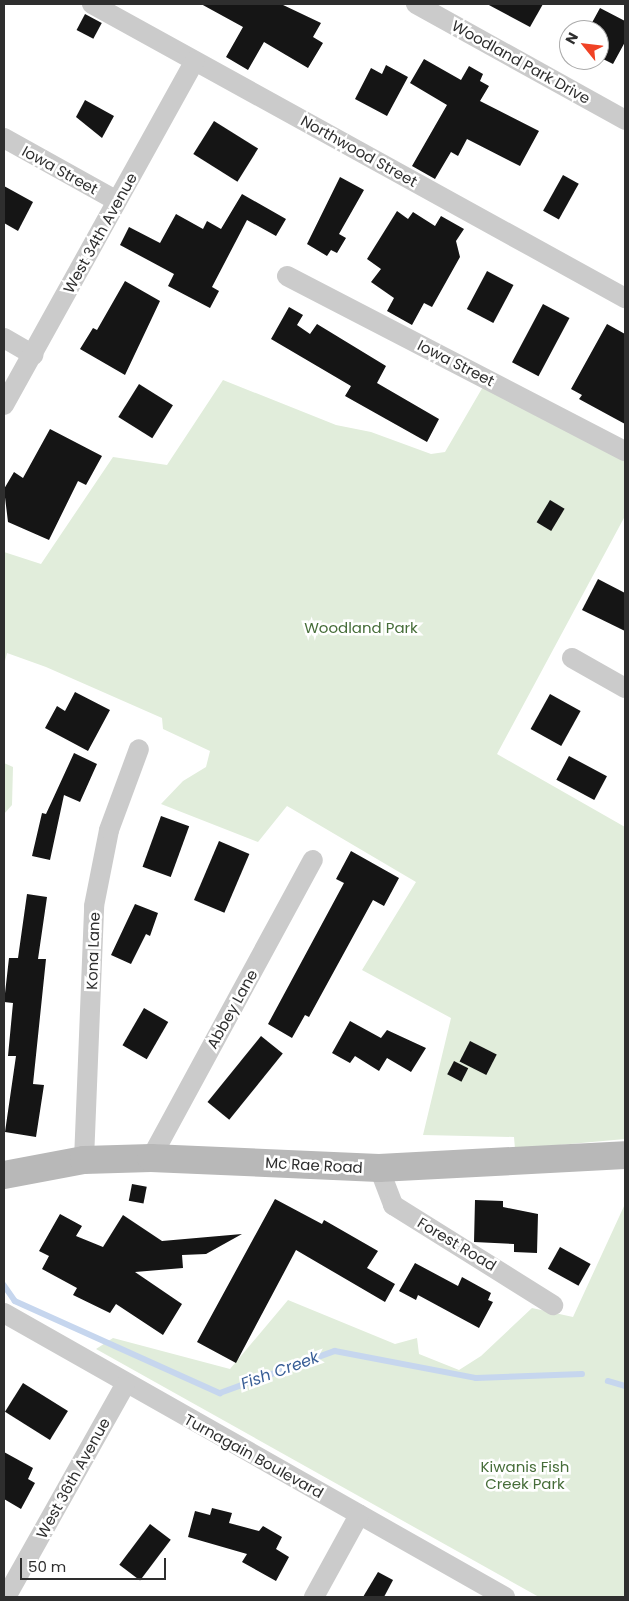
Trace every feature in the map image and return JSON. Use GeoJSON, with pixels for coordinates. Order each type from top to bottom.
{"type":"FeatureCollection","features":[{"type":"Feature","properties":{"kind":"street","name":"Northwood Street"},"geometry":{"type":"LineString","coordinates":[[92,4],[625,298]]}},
{"type":"Feature","properties":{"kind":"street","name":"Woodland Park Drive"},"geometry":{"type":"LineString","coordinates":[[416,4],[625,120]]}},
{"type":"Feature","properties":{"kind":"street","name":"West 34th Avenue"},"geometry":{"type":"LineString","coordinates":[[4,405],[195,61]]}},
{"type":"Feature","properties":{"kind":"street","name":"Iowa Street"},"geometry":{"type":"LineString","coordinates":[[4,138],[117,202]]}},
{"type":"Feature","properties":{"kind":"street","name":"Iowa Street"},"geometry":{"type":"LineString","coordinates":[[287,276],[625,451]]}},
{"type":"Feature","properties":{"kind":"street"},"geometry":{"type":"LineString","coordinates":[[4,338],[33,355]]}},
{"type":"Feature","properties":{"kind":"street"},"geometry":{"type":"LineString","coordinates":[[572,658],[625,688]]}},
{"type":"Feature","properties":{"kind":"street","name":"Kona Lane"},"geometry":{"type":"LineString","coordinates":[[84,1160],[94,906],[108,830],[139,749]]}},
{"type":"Feature","properties":{"kind":"street","name":"Abbey Lane"},"geometry":{"type":"LineString","coordinates":[[151,1158],[313,860]]}},
{"type":"Feature","properties":{"kind":"street","name":"Mc Rae Road"},"geometry":{"type":"LineString","coordinates":[[4,1175],[84,1160],[151,1158],[379,1168],[625,1156]]}},
{"type":"Feature","properties":{"kind":"street","name":"Forest Road"},"geometry":{"type":"LineString","coordinates":[[379,1168],[393,1205],[553,1305]]}},
{"type":"Feature","properties":{"kind":"street","name":"Turnagain Boulevard"},"geometry":{"type":"LineString","coordinates":[[4,1314],[126,1385],[505,1597]]}},
{"type":"Feature","properties":{"kind":"street","name":"West 36th Avenue"},"geometry":{"type":"LineString","coordinates":[[6,1597],[126,1385]]}},
{"type":"Feature","properties":{"kind":"street"},"geometry":{"type":"LineString","coordinates":[[314,1597],[359,1515]]}},
{"type":"Feature","properties":{"kind":"green space","name":"Woodland Park"},"geometry":{"type":"Polygon","coordinates":[[[223,380],[336,425],[371,432],[431,454],[445,452],[484,385],[625,458],[625,516],[497,754],[625,827],[625,1139],[515,1149],[514,1137],[423,1135],[451,1018],[362,970],[416,882],[287,806],[258,842],[161,804],[183,781],[206,767],[210,751],[163,729],[162,718],[46,667],[7,653],[4,665],[4,552],[41,564],[113,457],[167,465],[223,380]]]}},
{"type":"Feature","properties":{"kind":"green space"},"geometry":{"type":"Polygon","coordinates":[[[4,763],[13,767],[12,805],[4,814],[4,763]]]}},
{"type":"Feature","properties":{"kind":"green space","name":"Kiwanis Fish Creek Park"},"geometry":{"type":"Polygon","coordinates":[[[625,1204],[625,1597],[539,1597],[96,1349],[113,1338],[230,1369],[288,1300],[395,1344],[417,1338],[419,1354],[459,1370],[481,1356],[532,1308],[573,1317],[625,1204]]]}},
{"type":"Feature","properties":{"kind":"building"},"geometry":{"type":"Polygon","coordinates":[[[201,4],[281,4],[321,23],[313,37],[323,43],[308,68],[264,42],[248,70],[226,57],[243,27],[201,4]]]}},
{"type":"Feature","properties":{"kind":"building"},"geometry":{"type":"Polygon","coordinates":[[[487,4],[543,4],[530,27],[487,4]]]}},
{"type":"Feature","properties":{"kind":"building"},"geometry":{"type":"Polygon","coordinates":[[[600,8],[625,21],[625,42],[613,64],[609,62],[609,20],[593,20],[600,8]]]}},
{"type":"Feature","properties":{"kind":"building"},"geometry":{"type":"Polygon","coordinates":[[[85,14],[102,23],[93,39],[77,30],[85,14]]]}},
{"type":"Feature","properties":{"kind":"building"},"geometry":{"type":"Polygon","coordinates":[[[424,59],[461,80],[469,66],[483,74],[480,81],[489,86],[480,101],[539,131],[520,166],[467,139],[458,156],[451,152],[435,179],[412,166],[447,105],[410,83],[424,59]]]}},
{"type":"Feature","properties":{"kind":"building"},"geometry":{"type":"Polygon","coordinates":[[[386,65],[408,77],[387,116],[355,99],[371,68],[382,74],[386,65]]]}},
{"type":"Feature","properties":{"kind":"building"},"geometry":{"type":"Polygon","coordinates":[[[85,100],[114,116],[102,138],[76,117],[85,100]]]}},
{"type":"Feature","properties":{"kind":"building"},"geometry":{"type":"Polygon","coordinates":[[[214,121],[258,149],[237,182],[193,154],[214,121]]]}},
{"type":"Feature","properties":{"kind":"building"},"geometry":{"type":"Polygon","coordinates":[[[563,175],[579,184],[559,220],[543,211],[563,175]]]}},
{"type":"Feature","properties":{"kind":"building"},"geometry":{"type":"Polygon","coordinates":[[[340,177],[364,190],[339,234],[346,238],[337,253],[331,250],[327,256],[307,244],[340,177]]]}},
{"type":"Feature","properties":{"kind":"building"},"geometry":{"type":"Polygon","coordinates":[[[4,186],[33,202],[18,231],[4,223],[4,186]]]}},
{"type":"Feature","properties":{"kind":"building"},"geometry":{"type":"Polygon","coordinates":[[[242,194],[286,219],[276,236],[247,220],[212,287],[219,291],[210,308],[168,286],[174,274],[120,245],[129,227],[160,243],[176,214],[203,229],[207,221],[221,229],[242,194]]]}},
{"type":"Feature","properties":{"kind":"building"},"geometry":{"type":"Polygon","coordinates":[[[397,211],[408,219],[413,212],[435,226],[441,216],[464,229],[456,241],[460,257],[432,307],[424,303],[412,325],[387,311],[394,298],[371,282],[381,269],[367,259],[397,211]]]}},
{"type":"Feature","properties":{"kind":"building"},"geometry":{"type":"Polygon","coordinates":[[[487,271],[513,285],[493,323],[467,309],[487,271]]]}},
{"type":"Feature","properties":{"kind":"building"},"geometry":{"type":"Polygon","coordinates":[[[125,281],[160,301],[125,375],[80,349],[93,328],[97,330],[125,281]]]}},
{"type":"Feature","properties":{"kind":"building"},"geometry":{"type":"Polygon","coordinates":[[[543,304],[569,318],[539,376],[512,362],[543,304]]]}},
{"type":"Feature","properties":{"kind":"building"},"geometry":{"type":"Polygon","coordinates":[[[289,307],[303,315],[297,325],[310,334],[317,324],[386,366],[377,383],[439,419],[427,442],[345,396],[351,386],[271,339],[289,307]]]}},
{"type":"Feature","properties":{"kind":"building"},"geometry":{"type":"Polygon","coordinates":[[[607,324],[625,334],[625,424],[579,399],[582,395],[571,389],[607,324]]]}},
{"type":"Feature","properties":{"kind":"building"},"geometry":{"type":"Polygon","coordinates":[[[139,384],[173,405],[152,438],[118,417],[139,384]]]}},
{"type":"Feature","properties":{"kind":"building"},"geometry":{"type":"Polygon","coordinates":[[[50,429],[102,456],[86,485],[78,481],[49,540],[8,522],[4,489],[14,472],[23,478],[50,429]]]}},
{"type":"Feature","properties":{"kind":"building"},"geometry":{"type":"Polygon","coordinates":[[[550,500],[565,509],[551,531],[537,522],[550,500]]]}},
{"type":"Feature","properties":{"kind":"building"},"geometry":{"type":"Polygon","coordinates":[[[598,579],[625,593],[625,631],[582,610],[598,579]]]}},
{"type":"Feature","properties":{"kind":"building"},"geometry":{"type":"Polygon","coordinates":[[[75,692],[110,710],[88,751],[45,728],[57,706],[65,711],[75,692]]]}},
{"type":"Feature","properties":{"kind":"building"},"geometry":{"type":"Polygon","coordinates":[[[550,694],[581,711],[561,746],[531,729],[550,694]]]}},
{"type":"Feature","properties":{"kind":"building"},"geometry":{"type":"Polygon","coordinates":[[[74,753],[97,764],[80,802],[64,795],[50,860],[32,856],[42,813],[46,814],[74,753]]]}},
{"type":"Feature","properties":{"kind":"building"},"geometry":{"type":"Polygon","coordinates":[[[569,756],[607,776],[594,800],[556,780],[569,756]]]}},
{"type":"Feature","properties":{"kind":"building"},"geometry":{"type":"Polygon","coordinates":[[[161,816],[189,826],[171,877],[143,867],[161,816]]]}},
{"type":"Feature","properties":{"kind":"building"},"geometry":{"type":"Polygon","coordinates":[[[219,841],[249,854],[224,913],[194,900],[219,841]]]}},
{"type":"Feature","properties":{"kind":"building"},"geometry":{"type":"Polygon","coordinates":[[[351,851],[399,878],[384,906],[373,900],[309,1017],[305,1015],[292,1038],[268,1024],[344,883],[336,879],[351,851]]]}},
{"type":"Feature","properties":{"kind":"building"},"geometry":{"type":"Polygon","coordinates":[[[27,894],[47,897],[38,959],[46,959],[33,1084],[44,1085],[36,1137],[5,1132],[16,1056],[8,1056],[13,1003],[4,1002],[9,958],[18,958],[27,894]]]}},
{"type":"Feature","properties":{"kind":"building"},"geometry":{"type":"Polygon","coordinates":[[[135,904],[158,913],[150,936],[146,934],[131,964],[111,955],[135,904]]]}},
{"type":"Feature","properties":{"kind":"building"},"geometry":{"type":"Polygon","coordinates":[[[144,1008],[168,1022],[147,1059],[123,1045],[144,1008]]]}},
{"type":"Feature","properties":{"kind":"building"},"geometry":{"type":"Polygon","coordinates":[[[350,1021],[381,1038],[387,1030],[426,1048],[411,1072],[387,1058],[379,1071],[355,1056],[350,1063],[332,1053],[350,1021]]]}},
{"type":"Feature","properties":{"kind":"building"},"geometry":{"type":"Polygon","coordinates":[[[261,1036],[283,1054],[229,1120],[208,1102],[261,1036]]]}},
{"type":"Feature","properties":{"kind":"building"},"geometry":{"type":"Polygon","coordinates":[[[470,1041],[497,1055],[486,1075],[460,1061],[470,1041]]]}},
{"type":"Feature","properties":{"kind":"building"},"geometry":{"type":"Polygon","coordinates":[[[454,1061],[468,1068],[461,1082],[447,1074],[454,1061]]]}},
{"type":"Feature","properties":{"kind":"building"},"geometry":{"type":"Polygon","coordinates":[[[132,1184],[147,1187],[143,1204],[129,1201],[132,1184]]]}},
{"type":"Feature","properties":{"kind":"building"},"geometry":{"type":"Polygon","coordinates":[[[275,1199],[322,1224],[324,1220],[378,1251],[367,1268],[395,1284],[385,1302],[296,1250],[236,1363],[197,1342],[275,1199]]]}},
{"type":"Feature","properties":{"kind":"building"},"geometry":{"type":"Polygon","coordinates":[[[475,1200],[503,1201],[503,1207],[538,1214],[537,1253],[514,1252],[514,1244],[474,1242],[475,1200]]]}},
{"type":"Feature","properties":{"kind":"building"},"geometry":{"type":"Polygon","coordinates":[[[60,1214],[82,1226],[76,1236],[103,1247],[123,1215],[162,1241],[242,1234],[206,1254],[182,1255],[183,1268],[135,1272],[182,1304],[163,1335],[116,1304],[110,1313],[73,1295],[77,1288],[42,1269],[49,1256],[39,1251],[60,1214]]]}},
{"type":"Feature","properties":{"kind":"building"},"geometry":{"type":"Polygon","coordinates":[[[560,1247],[591,1264],[578,1286],[548,1269],[560,1247]]]}},
{"type":"Feature","properties":{"kind":"building"},"geometry":{"type":"Polygon","coordinates":[[[415,1263],[458,1286],[462,1277],[491,1293],[488,1300],[493,1302],[479,1328],[418,1295],[416,1300],[399,1291],[415,1263]]]}},
{"type":"Feature","properties":{"kind":"building"},"geometry":{"type":"Polygon","coordinates":[[[23,1383],[68,1411],[50,1440],[5,1412],[23,1383]]]}},
{"type":"Feature","properties":{"kind":"building"},"geometry":{"type":"Polygon","coordinates":[[[4,1452],[33,1468],[28,1479],[35,1483],[21,1509],[4,1499],[4,1452]]]}},
{"type":"Feature","properties":{"kind":"building"},"geometry":{"type":"Polygon","coordinates":[[[212,1508],[232,1513],[229,1523],[259,1531],[263,1526],[282,1537],[276,1549],[289,1557],[276,1581],[242,1562],[247,1554],[188,1537],[195,1511],[210,1515],[212,1508]]]}},
{"type":"Feature","properties":{"kind":"building"},"geometry":{"type":"Polygon","coordinates":[[[150,1524],[171,1540],[140,1580],[119,1565],[150,1524]]]}},
{"type":"Feature","properties":{"kind":"building"},"geometry":{"type":"Polygon","coordinates":[[[378,1572],[393,1580],[384,1597],[363,1597],[378,1572]]]}},
{"type":"Feature","properties":{"kind":"waterway","name":"Fish Creek"},"geometry":{"type":"LineString","coordinates":[[4,1285],[15,1301],[220,1393],[335,1351],[476,1378],[582,1374]]}},
{"type":"Feature","properties":{"kind":"waterway","name":"Fish Creek"},"geometry":{"type":"LineString","coordinates":[[608,1381],[625,1386]]}}]}
